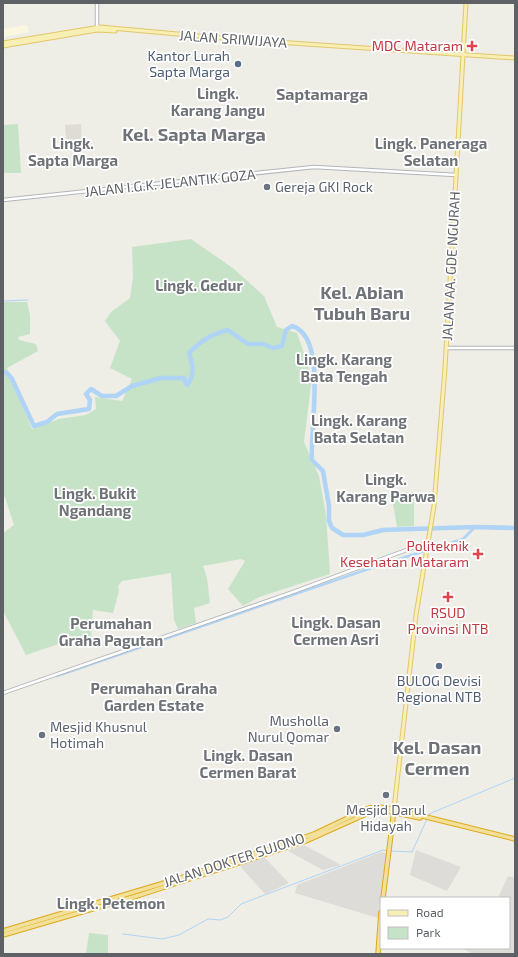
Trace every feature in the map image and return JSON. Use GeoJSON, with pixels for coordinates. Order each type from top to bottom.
{"type":"FeatureCollection","features":[{"type":"Feature","properties":{"kind":"highway","name":"JALAN DOKTER SUJONO"},"geometry":{"type":"LineString","coordinates":[[3,931],[109,902],[213,870],[314,834],[368,808],[378,807],[394,810],[515,839]]}},
{"type":"Feature","properties":{"kind":"highway"},"geometry":{"type":"LineString","coordinates":[[383,897],[394,810]]}},
{"type":"Feature","properties":{"kind":"highway"},"geometry":{"type":"LineString","coordinates":[[3,935],[109,902]]}},
{"type":"Feature","properties":{"kind":"highway"},"geometry":{"type":"LineString","coordinates":[[378,954],[380,926]]}},
{"type":"Feature","properties":{"kind":"main road","name":"JALAN AA. GDE NGURAH"},"geometry":{"type":"LineString","coordinates":[[394,810],[416,615],[431,528],[438,463],[466,3]]}},
{"type":"Feature","properties":{"kind":"main road","name":"JALAN SRIWIJAYA"},"geometry":{"type":"LineString","coordinates":[[3,45],[97,29],[515,58]]}},
{"type":"Feature","properties":{"kind":"street"},"geometry":{"type":"LineString","coordinates":[[97,3],[97,29]]}},
{"type":"Feature","properties":{"kind":"street","name":"JALAN I.G.K. JELANTIK GOZA"},"geometry":{"type":"LineString","coordinates":[[3,200],[314,167],[456,175]]}},
{"type":"Feature","properties":{"kind":"street"},"geometry":{"type":"LineString","coordinates":[[446,348],[515,348]]}},
{"type":"Feature","properties":{"kind":"street"},"geometry":{"type":"LineString","coordinates":[[3,693],[293,592],[428,542]]}},
{"type":"Feature","properties":{"kind":"shaded area"},"geometry":{"type":"Polygon","coordinates":[[[27,25],[29,32],[3,37],[3,29],[27,25]]]}},
{"type":"Feature","properties":{"kind":"shaded area"},"geometry":{"type":"Polygon","coordinates":[[[81,124],[81,149],[67,151],[65,125],[81,124]]]}},
{"type":"Feature","properties":{"kind":"shaded area"},"geometry":{"type":"Polygon","coordinates":[[[304,845],[341,865],[323,870],[288,851],[304,845]]]}},
{"type":"Feature","properties":{"kind":"shaded area"},"geometry":{"type":"Polygon","coordinates":[[[416,850],[461,867],[447,891],[410,875],[416,850]]]}},
{"type":"Feature","properties":{"kind":"shaded area"},"geometry":{"type":"Polygon","coordinates":[[[381,852],[386,853],[378,918],[295,893],[297,885],[381,852]]]}},
{"type":"Feature","properties":{"kind":"shaded area"},"geometry":{"type":"Polygon","coordinates":[[[264,857],[289,883],[265,894],[240,866],[264,857]]]}},
{"type":"Feature","properties":{"kind":"shaded area"},"geometry":{"type":"Polygon","coordinates":[[[508,876],[515,878],[515,954],[473,954],[464,949],[510,949],[510,897],[498,897],[508,876]]]}},
{"type":"Feature","properties":{"kind":"green space"},"geometry":{"type":"Polygon","coordinates":[[[18,124],[21,173],[3,173],[3,125],[18,124]]]}},
{"type":"Feature","properties":{"kind":"green space"},"geometry":{"type":"Polygon","coordinates":[[[191,239],[234,269],[264,296],[277,327],[297,333],[312,377],[304,442],[319,476],[326,515],[330,574],[259,597],[243,606],[228,589],[245,561],[241,559],[203,566],[207,578],[210,603],[194,608],[196,623],[178,629],[174,620],[171,573],[122,581],[118,586],[119,591],[113,613],[93,610],[91,639],[85,635],[26,655],[3,611],[3,533],[14,525],[5,497],[3,496],[3,302],[27,302],[30,315],[30,334],[18,337],[19,340],[36,344],[38,351],[7,368],[32,429],[59,419],[86,415],[96,409],[95,397],[122,401],[132,379],[110,368],[120,341],[105,321],[111,312],[130,298],[133,277],[132,247],[191,239]]]}},
{"type":"Feature","properties":{"kind":"green space"},"geometry":{"type":"Polygon","coordinates":[[[391,492],[414,492],[414,526],[397,527],[391,492]]]}},
{"type":"Feature","properties":{"kind":"green space"},"geometry":{"type":"Polygon","coordinates":[[[89,933],[108,935],[108,954],[86,954],[89,933]]]}},
{"type":"Feature","properties":{"kind":"waterway"},"geometry":{"type":"LineString","coordinates":[[3,301],[28,300]]}},
{"type":"Feature","properties":{"kind":"waterway"},"geometry":{"type":"LineString","coordinates":[[3,372],[7,373],[12,379],[34,426],[47,422],[57,414],[89,409],[90,400],[86,394],[91,389],[102,396],[116,396],[132,386],[161,378],[184,378],[187,385],[190,381],[192,373],[192,361],[189,353],[202,342],[216,334],[228,330],[248,344],[263,344],[273,348],[282,346],[286,330],[292,326],[303,334],[310,347],[314,366],[315,387],[312,460],[323,471],[329,506],[329,521],[332,528],[343,535],[363,535],[383,530],[475,527],[515,528]]}},
{"type":"Feature","properties":{"kind":"waterway"},"geometry":{"type":"LineString","coordinates":[[57,676],[380,565],[463,539],[475,527]]}},
{"type":"Feature","properties":{"kind":"waterway"},"geometry":{"type":"LineString","coordinates":[[428,816],[429,814],[515,778]]}},
{"type":"Feature","properties":{"kind":"waterway"},"geometry":{"type":"LineString","coordinates":[[391,851],[412,852],[427,819]]}},
{"type":"Feature","properties":{"kind":"waterway"},"geometry":{"type":"LineString","coordinates":[[123,934],[162,939],[179,935],[208,919],[220,920],[228,917],[241,904],[383,850],[388,851]]}},
{"type":"Feature","properties":{"kind":"place","name":"MDC Mataram"},"geometry":{"type":"Point","coordinates":[472,46]}},
{"type":"Feature","properties":{"kind":"place","name":"Kantor Lurah Sapta Marga"},"geometry":{"type":"Point","coordinates":[238,64]}},
{"type":"Feature","properties":{"kind":"place","name":"Gereja GKI Rock"},"geometry":{"type":"Point","coordinates":[267,187]}},
{"type":"Feature","properties":{"kind":"place","name":"Politeknik Kesehatan Mataram"},"geometry":{"type":"Point","coordinates":[478,554]}},
{"type":"Feature","properties":{"kind":"place","name":"RSUD Provinsi NTB"},"geometry":{"type":"Point","coordinates":[448,597]}},
{"type":"Feature","properties":{"kind":"place","name":"BULOG Devisi Regional NTB"},"geometry":{"type":"Point","coordinates":[439,666]}},
{"type":"Feature","properties":{"kind":"place","name":"Musholla Nurul Qomar"},"geometry":{"type":"Point","coordinates":[337,729]}},
{"type":"Feature","properties":{"kind":"place","name":"Mesjid Khusnul Hotimah"},"geometry":{"type":"Point","coordinates":[42,735]}},
{"type":"Feature","properties":{"kind":"place","name":"Mesjid Darul Hidayah"},"geometry":{"type":"Point","coordinates":[386,795]}},
{"type":"Feature","properties":{"kind":"district","name":"Saptamarga"},"geometry":{"type":"Point","coordinates":[322,94]}},
{"type":"Feature","properties":{"kind":"district","name":"Lingk. Karang Jangu"},"geometry":{"type":"Point","coordinates":[218,102]}},
{"type":"Feature","properties":{"kind":"district","name":"Kel. Sapta Marga"},"geometry":{"type":"Point","coordinates":[194,135]}},
{"type":"Feature","properties":{"kind":"district","name":"Lingk. Sapta Marga"},"geometry":{"type":"Point","coordinates":[73,152]}},
{"type":"Feature","properties":{"kind":"district","name":"Lingk. Paneraga Selatan"},"geometry":{"type":"Point","coordinates":[431,152]}},
{"type":"Feature","properties":{"kind":"district","name":"Lingk. Gedur"},"geometry":{"type":"Point","coordinates":[199,286]}},
{"type":"Feature","properties":{"kind":"district","name":"Kel. Abian Tubuh Baru"},"geometry":{"type":"Point","coordinates":[362,303]}},
{"type":"Feature","properties":{"kind":"district","name":"Lingk. Karang Bata Tengah"},"geometry":{"type":"Point","coordinates":[344,368]}},
{"type":"Feature","properties":{"kind":"district","name":"Lingk. Karang Bata Selatan"},"geometry":{"type":"Point","coordinates":[359,430]}},
{"type":"Feature","properties":{"kind":"district","name":"Lingk. Karang Parwa"},"geometry":{"type":"Point","coordinates":[386,488]}},
{"type":"Feature","properties":{"kind":"district","name":"Lingk. Bukit Ngandang"},"geometry":{"type":"Point","coordinates":[95,502]}},
{"type":"Feature","properties":{"kind":"district","name":"Perumahan Graha Pagutan"},"geometry":{"type":"Point","coordinates":[111,632]}},
{"type":"Feature","properties":{"kind":"district","name":"Lingk. Dasan Cermen Asri"},"geometry":{"type":"Point","coordinates":[336,632]}},
{"type":"Feature","properties":{"kind":"district","name":"Perumahan Graha Garden Estate"},"geometry":{"type":"Point","coordinates":[154,698]}},
{"type":"Feature","properties":{"kind":"district","name":"Kel. Dasan Cermen"},"geometry":{"type":"Point","coordinates":[437,758]}},
{"type":"Feature","properties":{"kind":"district","name":"Lingk. Dasan Cermen Barat"},"geometry":{"type":"Point","coordinates":[248,764]}},
{"type":"Feature","properties":{"kind":"district","name":"Lingk. Petemon"},"geometry":{"type":"Point","coordinates":[111,904]}}]}
